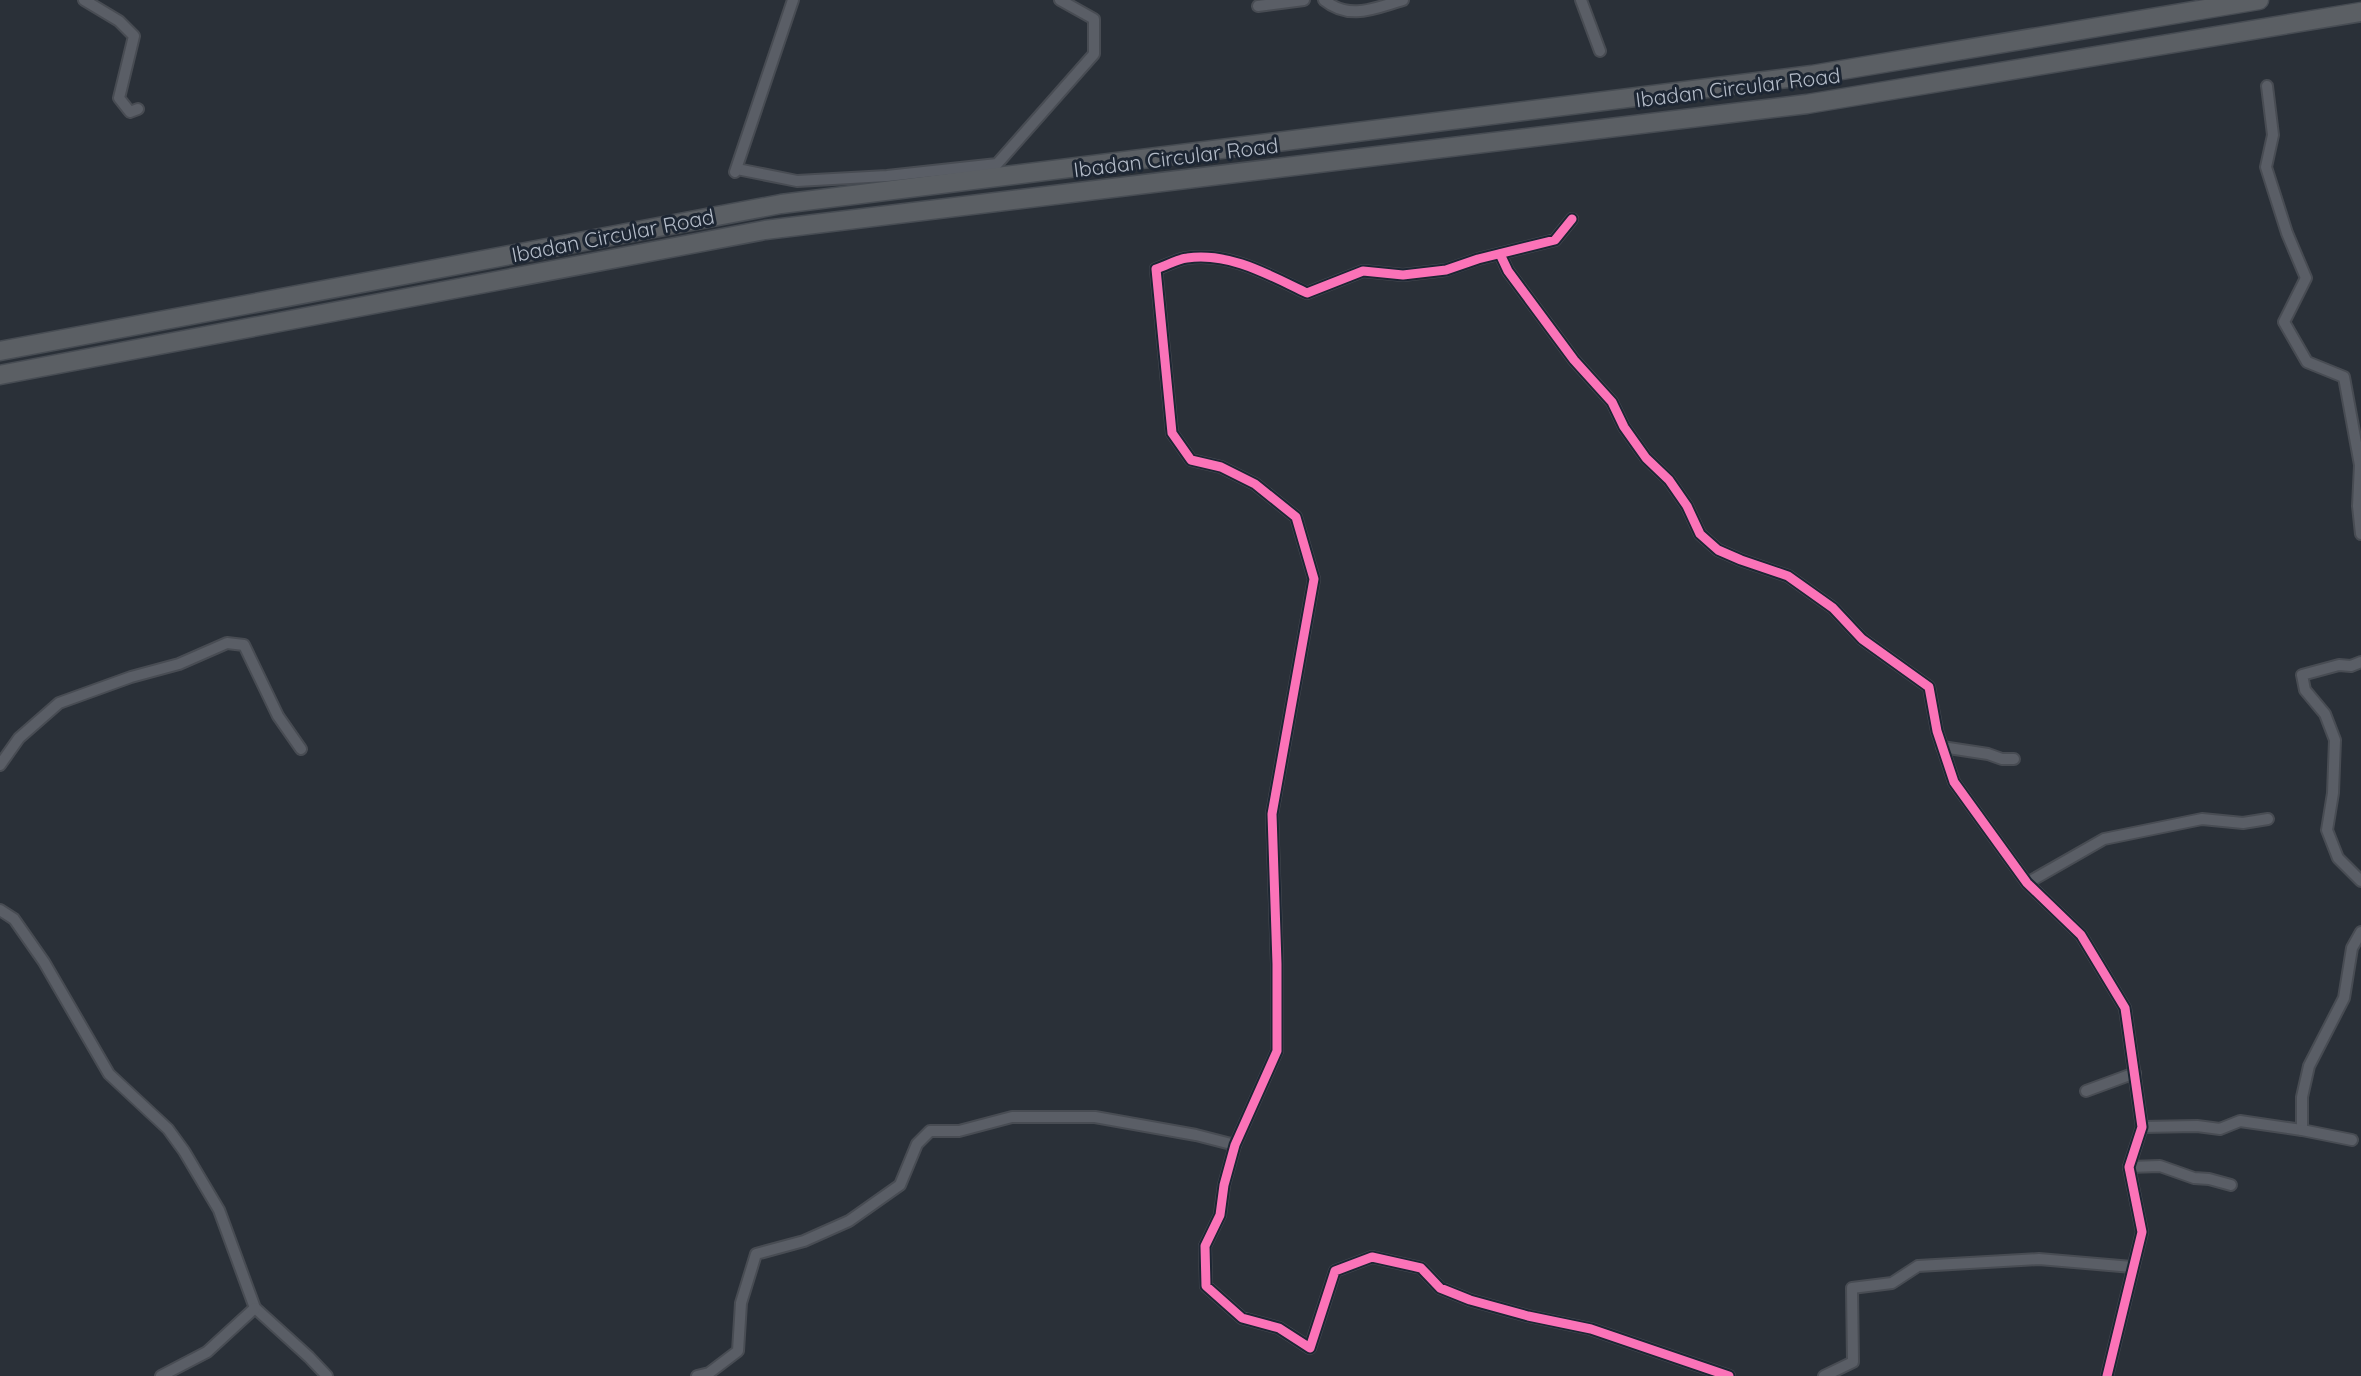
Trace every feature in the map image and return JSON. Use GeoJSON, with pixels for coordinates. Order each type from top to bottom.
{"type":"FeatureCollection","features":[{"type":"Feature","properties":{"kind":"highway","name":"Ibadan Circular Road"},"geometry":{"type":"LineString","coordinates":[[0,351],[781,205],[1812,75],[2259,0]]}},
{"type":"Feature","properties":{"kind":"highway","name":"Ibadan Circular Road"},"geometry":{"type":"LineString","coordinates":[[0,375],[765,230],[1807,104],[2361,12]]}},
{"type":"Feature","properties":{"kind":"street"},"geometry":{"type":"LineString","coordinates":[[84,0],[120,21],[134,36],[119,98],[130,112],[138,109]]}},
{"type":"Feature","properties":{"kind":"street"},"geometry":{"type":"LineString","coordinates":[[793,0],[736,171],[797,181],[887,176],[998,164],[1094,54],[1094,19],[1060,0]]}},
{"type":"Feature","properties":{"kind":"street"},"geometry":{"type":"LineString","coordinates":[[1258,6],[1304,0]]}},
{"type":"Feature","properties":{"kind":"street"},"geometry":{"type":"LineString","coordinates":[[1324,0],[1340,11],[1357,12],[1403,0]]}},
{"type":"Feature","properties":{"kind":"street"},"geometry":{"type":"LineString","coordinates":[[1581,0],[1600,51]]}},
{"type":"Feature","properties":{"kind":"street"},"geometry":{"type":"LineString","coordinates":[[2267,86],[2273,135],[2266,167],[2287,233],[2306,278],[2284,322],[2307,362],[2344,377],[2360,465],[2358,506],[2361,534]]}},
{"type":"Feature","properties":{"kind":"street"},"geometry":{"type":"LineString","coordinates":[[1572,219],[1555,240],[1446,270],[1403,275],[1363,271],[1307,293],[1250,266],[1214,257],[1185,258],[1156,269],[1172,433],[1191,460],[1221,467],[1255,484],[1296,517],[1314,579],[1272,814],[1277,964],[1276,1051],[1236,1145],[1224,1185],[1220,1215],[1205,1246],[1206,1286],[1242,1318],[1279,1328],[1310,1348],[1335,1271],[1371,1257],[1421,1268],[1440,1288],[1471,1300],[1528,1316],[1591,1329],[1729,1376]]}},
{"type":"Feature","properties":{"kind":"street"},"geometry":{"type":"LineString","coordinates":[[1500,254],[1508,271],[1574,360],[1612,402],[1624,427],[1646,458],[1669,480],[1687,506],[1700,534],[1718,550],[1741,561],[1788,576],[1833,608],[1862,639],[1928,687],[1937,731],[1954,782],[2027,883],[2081,935],[2125,1009],[2142,1127],[2129,1167],[2142,1232],[2107,1376]]}},
{"type":"Feature","properties":{"kind":"street"},"geometry":{"type":"LineString","coordinates":[[0,765],[19,738],[59,703],[131,677],[178,664],[227,643],[244,645],[278,716],[301,750]]}},
{"type":"Feature","properties":{"kind":"street"},"geometry":{"type":"LineString","coordinates":[[2361,662],[2302,675],[2305,690],[2325,714],[2335,740],[2333,793],[2327,830],[2338,858],[2361,881]]}},
{"type":"Feature","properties":{"kind":"street"},"geometry":{"type":"LineString","coordinates":[[1942,747],[2014,759]]}},
{"type":"Feature","properties":{"kind":"street"},"geometry":{"type":"LineString","coordinates":[[2027,883],[2104,839],[2202,819],[2243,823],[2268,819]]}},
{"type":"Feature","properties":{"kind":"street"},"geometry":{"type":"LineString","coordinates":[[0,910],[14,919],[44,962],[109,1074],[168,1129],[184,1151],[219,1210],[255,1308],[327,1376]]}},
{"type":"Feature","properties":{"kind":"street"},"geometry":{"type":"LineString","coordinates":[[2302,1130],[2302,1097],[2309,1066],[2344,998],[2352,948],[2361,932]]}},
{"type":"Feature","properties":{"kind":"street"},"geometry":{"type":"LineString","coordinates":[[2086,1091],[2135,1073]]}},
{"type":"Feature","properties":{"kind":"street"},"geometry":{"type":"LineString","coordinates":[[697,1376],[709,1373],[738,1351],[741,1303],[756,1254],[804,1241],[849,1221],[900,1185],[917,1144],[930,1131],[959,1131],[1012,1117],[1095,1117],[1236,1145]]}},
{"type":"Feature","properties":{"kind":"street"},"geometry":{"type":"LineString","coordinates":[[2142,1127],[2197,1126],[2220,1129],[2240,1121],[2352,1140]]}},
{"type":"Feature","properties":{"kind":"street"},"geometry":{"type":"LineString","coordinates":[[2129,1167],[2160,1166],[2194,1178],[2231,1185]]}},
{"type":"Feature","properties":{"kind":"street"},"geometry":{"type":"LineString","coordinates":[[1824,1376],[1853,1362],[1852,1288],[1892,1283],[1918,1266],[2039,1259],[2132,1267]]}},
{"type":"Feature","properties":{"kind":"street"},"geometry":{"type":"LineString","coordinates":[[161,1376],[207,1352],[255,1308]]}},
{"type":"Feature","properties":{"kind":"cycle path"},"geometry":{"type":"LineString","coordinates":[[1572,219],[1555,240],[1478,259],[1446,270],[1403,275],[1363,271],[1307,293],[1249,266],[1219,258],[1183,259],[1156,269],[1172,433],[1191,460],[1221,467],[1255,484],[1296,517],[1314,579],[1272,814],[1277,1051],[1235,1145],[1224,1185],[1220,1215],[1205,1246],[1206,1286],[1242,1318],[1279,1328],[1310,1348],[1335,1271],[1372,1257],[1421,1268],[1440,1288],[1470,1300],[1591,1329],[1729,1376]]}},
{"type":"Feature","properties":{"kind":"cycle path"},"geometry":{"type":"LineString","coordinates":[[1500,254],[1508,271],[1574,360],[1612,402],[1624,427],[1646,458],[1669,480],[1687,506],[1700,534],[1718,550],[1788,576],[1833,608],[1862,639],[1929,687],[1937,731],[1954,782],[2027,883],[2081,935],[2125,1008],[2142,1127],[2129,1167],[2142,1232],[2107,1376]]}}]}
